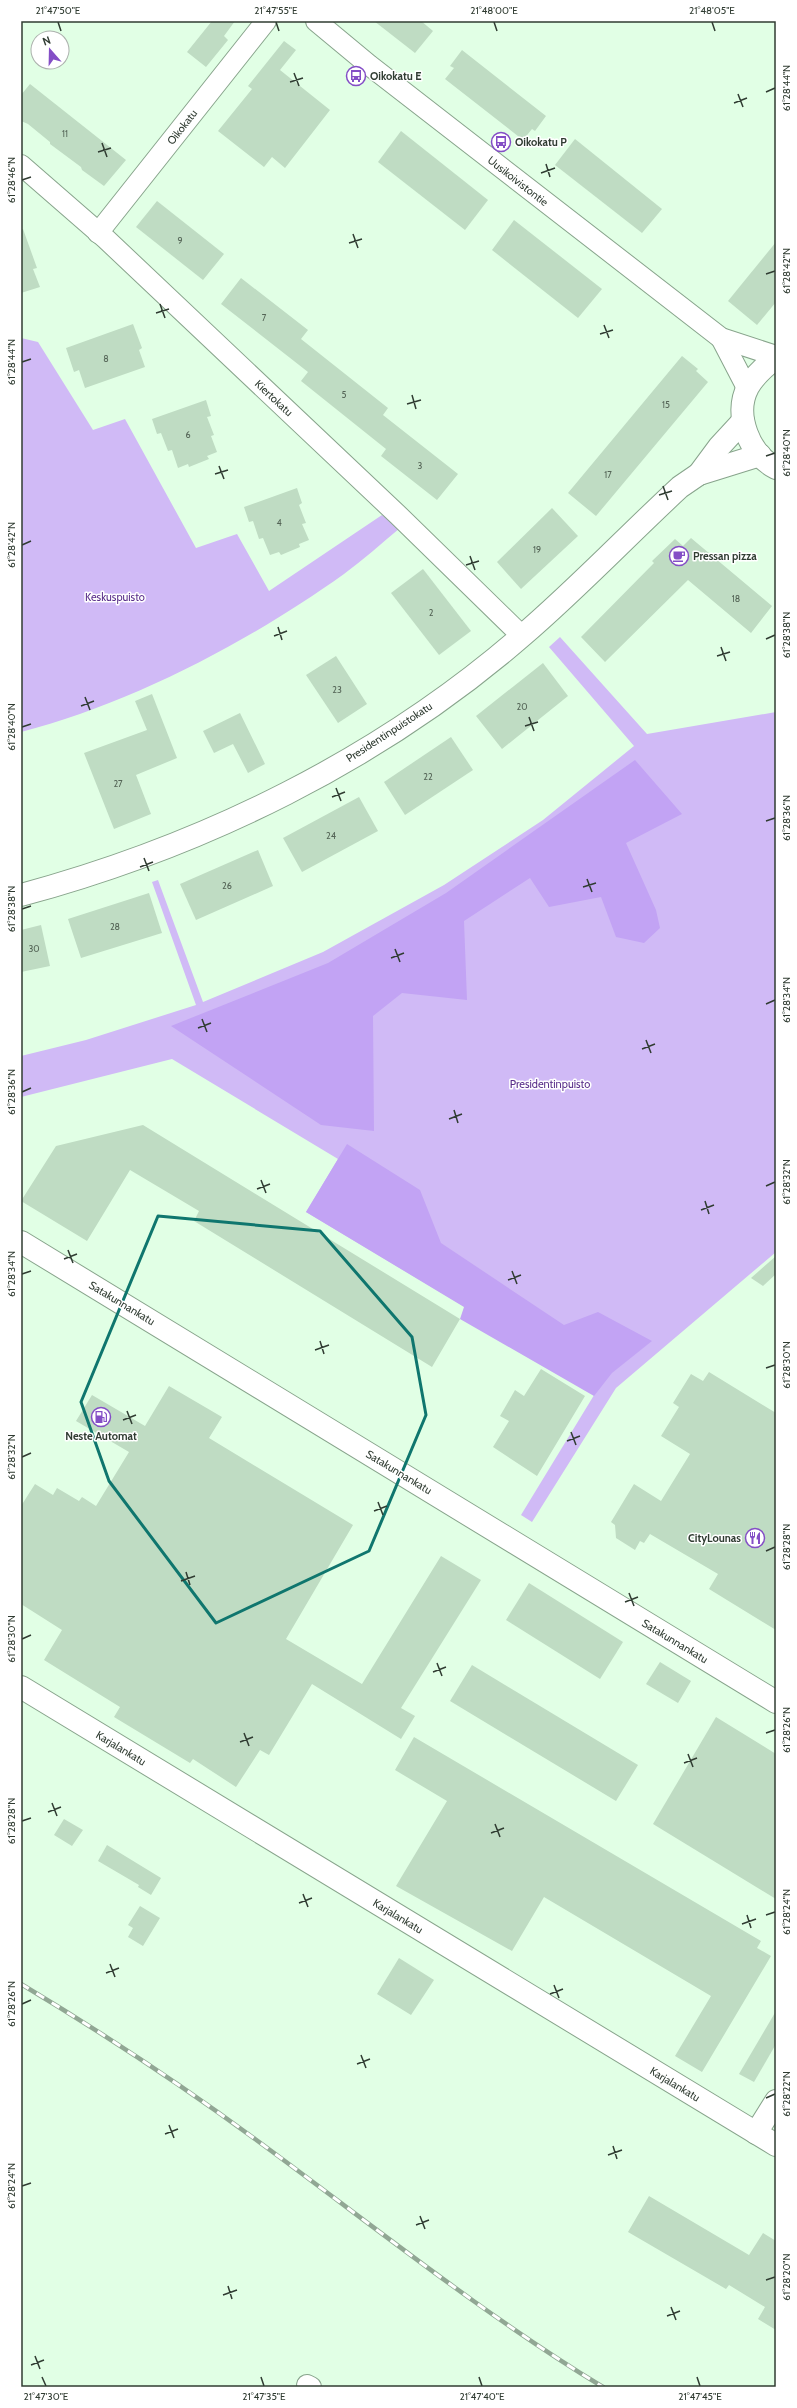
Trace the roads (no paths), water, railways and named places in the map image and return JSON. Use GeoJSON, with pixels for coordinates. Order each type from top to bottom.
{"type":"FeatureCollection","features":[{"type":"Feature","properties":{"kind":"street","name":"Oikokatu"},"geometry":{"type":"LineString","coordinates":[[98,233],[266,21]]}},
{"type":"Feature","properties":{"kind":"street","name":"Uusikoivistontie"},"geometry":{"type":"LineString","coordinates":[[316,21],[369,65],[721,338]]}},
{"type":"Feature","properties":{"kind":"street","name":"Kiertokatu"},"geometry":{"type":"LineString","coordinates":[[21,165],[98,233],[398,514],[522,636]]}},
{"type":"Feature","properties":{"kind":"street"},"geometry":{"type":"LineString","coordinates":[[721,338],[776,357]]}},
{"type":"Feature","properties":{"kind":"street"},"geometry":{"type":"LineString","coordinates":[[721,338],[747,388]]}},
{"type":"Feature","properties":{"kind":"street"},"geometry":{"type":"LineString","coordinates":[[770,466],[749,442],[743,421],[747,388],[762,368],[776,357]]}},
{"type":"Feature","properties":{"kind":"street","name":"Presidentinpuistokatu"},"geometry":{"type":"LineString","coordinates":[[21,895],[86,878],[143,857],[257,809],[325,773],[388,735],[452,691],[522,636],[680,487],[699,474],[719,447],[743,421]]}},
{"type":"Feature","properties":{"kind":"street","name":"Presidentinpuistokatu"},"geometry":{"type":"LineString","coordinates":[[699,474],[770,466]]}},
{"type":"Feature","properties":{"kind":"street","name":"Satakunnankatu"},"geometry":{"type":"LineString","coordinates":[[21,1242],[776,1702]]}},
{"type":"Feature","properties":{"kind":"street","name":"Karjalankatu"},"geometry":{"type":"LineString","coordinates":[[21,1687],[776,2145]]}},
{"type":"Feature","properties":{"kind":"street"},"geometry":{"type":"LineString","coordinates":[[756,2133],[776,2101]]}},
{"type":"Feature","properties":{"kind":"railway"},"geometry":{"type":"LineString","coordinates":[[21,1984],[81,2021],[198,2098],[426,2267],[513,2329],[603,2387]]}},
{"type":"Feature","properties":{"kind":"place","name":"Oikokatu E"},"geometry":{"type":"Point","coordinates":[356,76]}},
{"type":"Feature","properties":{"kind":"place","name":"Oikokatu P"},"geometry":{"type":"Point","coordinates":[501,142]}},
{"type":"Feature","properties":{"kind":"place","name":"Pressan pizza"},"geometry":{"type":"Point","coordinates":[679,556]}},
{"type":"Feature","properties":{"kind":"place","name":"Neste Automat"},"geometry":{"type":"Point","coordinates":[101,1417]}},
{"type":"Feature","properties":{"kind":"place","name":"CityLounas"},"geometry":{"type":"Point","coordinates":[755,1538]}},
{"type":"Feature","properties":{"kind":"park label","name":"Keskuspuisto"},"geometry":{"type":"Point","coordinates":[115,597]}},
{"type":"Feature","properties":{"kind":"park label","name":"Presidentinpuisto"},"geometry":{"type":"Point","coordinates":[550,1084]}}]}
